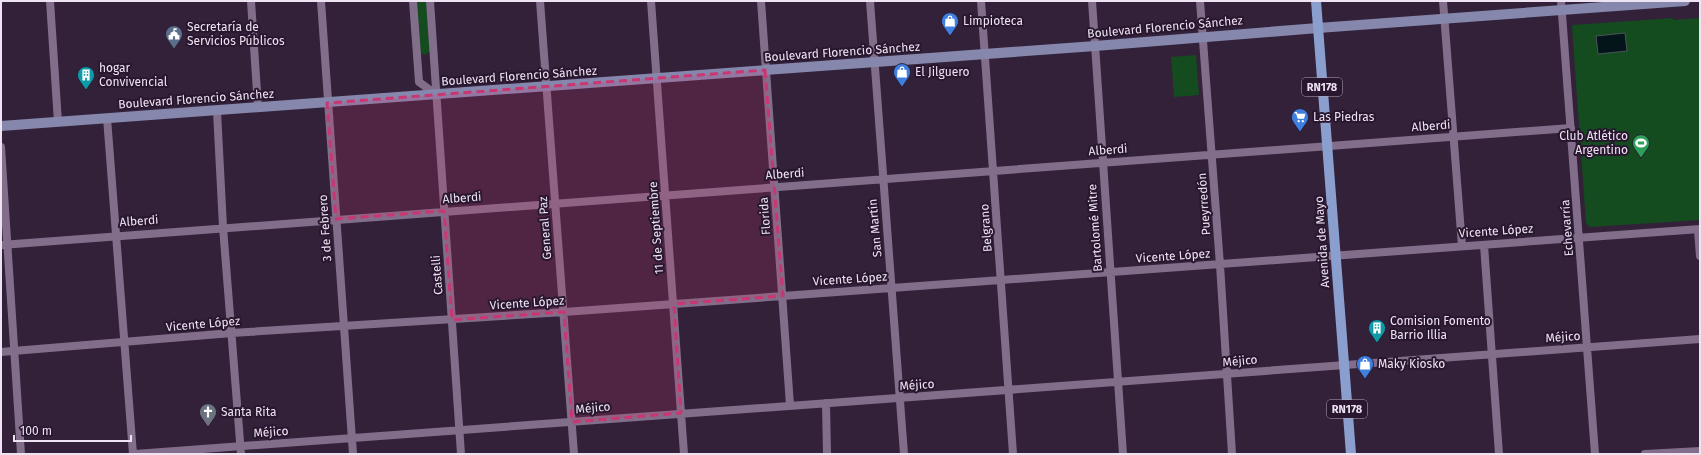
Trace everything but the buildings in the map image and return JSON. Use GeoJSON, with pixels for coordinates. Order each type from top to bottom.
{"type":"FeatureCollection","features":[{"type":"Feature","properties":{"kind":"main road","name":"RN178"},"geometry":{"type":"LineString","coordinates":[[1316,1],[1318,28]]}},
{"type":"Feature","properties":{"kind":"main road","name":"Boulevard Florencio Sánchez"},"geometry":{"type":"LineString","coordinates":[[1,126],[1203,38],[1444,18],[1561,6],[1685,1]]}},
{"type":"Feature","properties":{"kind":"main road","name":"Avenida de Mayo"},"geometry":{"type":"LineString","coordinates":[[1318,28],[1351,454]]}},
{"type":"Feature","properties":{"kind":"street"},"geometry":{"type":"LineString","coordinates":[[50,1],[58,122]]}},
{"type":"Feature","properties":{"kind":"street"},"geometry":{"type":"LineString","coordinates":[[251,1],[258,107]]}},
{"type":"Feature","properties":{"kind":"street","name":"3 de Febrero"},"geometry":{"type":"LineString","coordinates":[[321,1],[327,103],[353,454]]}},
{"type":"Feature","properties":{"kind":"street"},"geometry":{"type":"LineString","coordinates":[[413,1],[419,82],[437,95]]}},
{"type":"Feature","properties":{"kind":"street","name":"Castelli"},"geometry":{"type":"LineString","coordinates":[[430,1],[461,454]]}},
{"type":"Feature","properties":{"kind":"street","name":"General Paz"},"geometry":{"type":"LineString","coordinates":[[540,1],[574,454]]}},
{"type":"Feature","properties":{"kind":"street","name":"11 de Septiembre"},"geometry":{"type":"LineString","coordinates":[[651,1],[684,454]]}},
{"type":"Feature","properties":{"kind":"street","name":"Florida"},"geometry":{"type":"LineString","coordinates":[[761,1],[790,405]]}},
{"type":"Feature","properties":{"kind":"street","name":"San Martín"},"geometry":{"type":"LineString","coordinates":[[870,1],[904,454]]}},
{"type":"Feature","properties":{"kind":"street","name":"Belgrano"},"geometry":{"type":"LineString","coordinates":[[981,1],[1013,454]]}},
{"type":"Feature","properties":{"kind":"street","name":"Bartolomé Mitre"},"geometry":{"type":"LineString","coordinates":[[1092,1],[1123,454]]}},
{"type":"Feature","properties":{"kind":"street","name":"Pueyrredón"},"geometry":{"type":"LineString","coordinates":[[1200,1],[1228,374],[1232,454]]}},
{"type":"Feature","properties":{"kind":"street"},"geometry":{"type":"LineString","coordinates":[[1443,1],[1462,246]]}},
{"type":"Feature","properties":{"kind":"street","name":"Echevarría"},"geometry":{"type":"LineString","coordinates":[[1561,6],[1564,23],[1595,454]]}},
{"type":"Feature","properties":{"kind":"street"},"geometry":{"type":"LineString","coordinates":[[217,110],[223,227],[241,450]]}},
{"type":"Feature","properties":{"kind":"street"},"geometry":{"type":"LineString","coordinates":[[107,118],[134,454]]}},
{"type":"Feature","properties":{"kind":"street","name":"Alberdi"},"geometry":{"type":"LineString","coordinates":[[4,245],[223,227],[1571,128]]}},
{"type":"Feature","properties":{"kind":"street"},"geometry":{"type":"LineString","coordinates":[[1,147],[4,245],[15,352],[21,454]]}},
{"type":"Feature","properties":{"kind":"street"},"geometry":{"type":"LineString","coordinates":[[1699,230],[1700,256]]}},
{"type":"Feature","properties":{"kind":"street","name":"Vicente López"},"geometry":{"type":"LineString","coordinates":[[1,352],[232,333],[344,325],[452,320],[892,289],[1579,237],[1699,230]]}},
{"type":"Feature","properties":{"kind":"street"},"geometry":{"type":"LineString","coordinates":[[1484,245],[1499,454]]}},
{"type":"Feature","properties":{"kind":"street","name":"Méjico"},"geometry":{"type":"LineString","coordinates":[[134,454],[241,450],[352,439],[681,413],[1700,339]]}},
{"type":"Feature","properties":{"kind":"street"},"geometry":{"type":"LineString","coordinates":[[826,403],[827,454]]}},
{"type":"Feature","properties":{"kind":"street"},"geometry":{"type":"LineString","coordinates":[[1645,454],[1700,451]]}},
{"type":"Feature","properties":{"kind":"highlighted area"},"geometry":{"type":"Polygon","coordinates":[[[765,70],[783,296],[674,304],[681,413],[572,422],[564,312],[452,320],[444,211],[336,219],[327,103],[765,70]]]}},
{"type":"Feature","properties":{"kind":"green space"},"geometry":{"type":"Polygon","coordinates":[[[416,1],[426,1],[430,50],[425,55],[420,53],[416,1]]]}},
{"type":"Feature","properties":{"kind":"green space","name":"Club Atlético Argentino"},"geometry":{"type":"Polygon","coordinates":[[[1673,18],[1673,20],[1700,18],[1700,220],[1590,227],[1586,223],[1572,27],[1573,25],[1673,18]]]}},
{"type":"Feature","properties":{"kind":"green space"},"geometry":{"type":"Polygon","coordinates":[[[1196,55],[1199,95],[1174,97],[1171,57],[1196,55]]]}},
{"type":"Feature","properties":{"kind":"shaded area"},"geometry":{"type":"Polygon","coordinates":[[[1625,33],[1627,51],[1598,54],[1596,36],[1625,33]]]}},
{"type":"Feature","properties":{"kind":"place","name":"Limpioteca"},"geometry":{"type":"Point","coordinates":[950,36]}},
{"type":"Feature","properties":{"kind":"place","name":"Secretaría de Servicios Públicos"},"geometry":{"type":"Point","coordinates":[174,49]}},
{"type":"Feature","properties":{"kind":"place","name":"El Jilguero"},"geometry":{"type":"Point","coordinates":[902,87]}},
{"type":"Feature","properties":{"kind":"place","name":"hogar Convivencial"},"geometry":{"type":"Point","coordinates":[86,90]}},
{"type":"Feature","properties":{"kind":"place","name":"Las Piedras"},"geometry":{"type":"Point","coordinates":[1300,132]}},
{"type":"Feature","properties":{"kind":"place","name":"Club Atlético Argentino"},"geometry":{"type":"Point","coordinates":[1641,158]}},
{"type":"Feature","properties":{"kind":"place","name":"Comision Fomento Barrio Illia"},"geometry":{"type":"Point","coordinates":[1377,343]}},
{"type":"Feature","properties":{"kind":"place","name":"Maky Kiosko"},"geometry":{"type":"Point","coordinates":[1365,379]}},
{"type":"Feature","properties":{"kind":"place","name":"Santa Rita"},"geometry":{"type":"Point","coordinates":[208,427]}}]}
